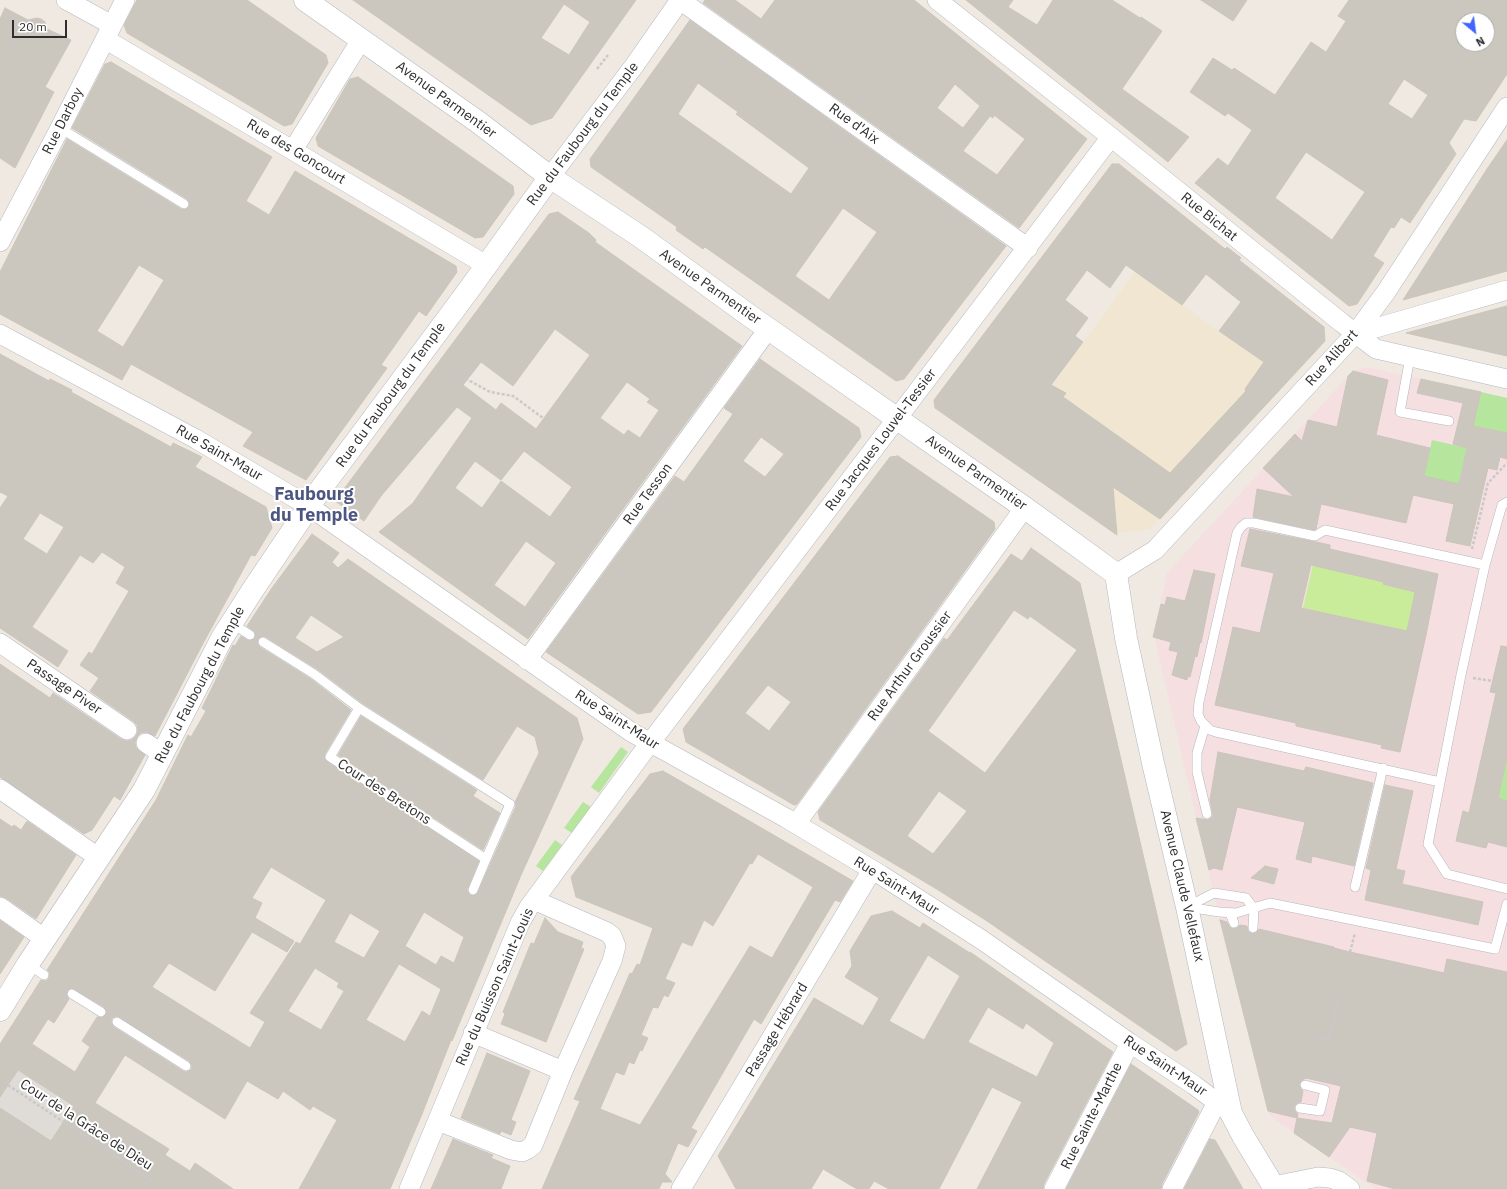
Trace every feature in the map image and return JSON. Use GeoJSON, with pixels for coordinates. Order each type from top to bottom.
{"type":"FeatureCollection","features":[{"type":"Feature","properties":{"kind":"street","name":"Rue des Goncourt"},"geometry":{"type":"LineString","coordinates":[[66,0],[108,32],[293,150],[486,265]]}},
{"type":"Feature","properties":{"kind":"street","name":"Rue Darboy"},"geometry":{"type":"LineString","coordinates":[[0,242],[125,0]]}},
{"type":"Feature","properties":{"kind":"street","name":"Avenue Parmentier"},"geometry":{"type":"LineString","coordinates":[[305,0],[478,122],[550,176],[641,237],[1025,507],[1116,574]]}},
{"type":"Feature","properties":{"kind":"street","name":"Rue du Faubourg du Temple"},"geometry":{"type":"LineString","coordinates":[[0,1010],[36,970],[45,939],[144,790],[154,749],[231,623],[310,506],[550,176],[629,72],[680,0]]}},
{"type":"Feature","properties":{"kind":"street","name":"Rue d'Aix"},"geometry":{"type":"LineString","coordinates":[[680,0],[1028,248]]}},
{"type":"Feature","properties":{"kind":"street","name":"Rue Bichat"},"geometry":{"type":"LineString","coordinates":[[937,0],[1111,137],[1355,334],[1376,349],[1507,379]]}},
{"type":"Feature","properties":{"kind":"street"},"geometry":{"type":"LineString","coordinates":[[293,150],[361,40]]}},
{"type":"Feature","properties":{"kind":"street","name":"Rue Alibert"},"geometry":{"type":"LineString","coordinates":[[1116,574],[1155,550],[1355,334],[1386,292],[1507,107]]}},
{"type":"Feature","properties":{"kind":"street","name":"Rue Jacques Louvel-Tessier"},"geometry":{"type":"LineString","coordinates":[[651,743],[1111,137]]}},
{"type":"Feature","properties":{"kind":"street"},"geometry":{"type":"LineString","coordinates":[[1355,334],[1507,290]]}},
{"type":"Feature","properties":{"kind":"street","name":"Rue Tesson"},"geometry":{"type":"LineString","coordinates":[[527,660],[769,328]]}},
{"type":"Feature","properties":{"kind":"street","name":"Rue Saint-Maur"},"geometry":{"type":"LineString","coordinates":[[0,334],[196,439],[310,506],[631,732],[796,824],[872,870],[982,940],[1130,1043],[1194,1085],[1224,1108]]}},
{"type":"Feature","properties":{"kind":"street","name":"Rue Arthur Groussier"},"geometry":{"type":"LineString","coordinates":[[796,824],[1025,507]]}},
{"type":"Feature","properties":{"kind":"street","name":"Avenue Claude Vellefaux"},"geometry":{"type":"LineString","coordinates":[[1116,574],[1126,638],[1153,763],[1187,907],[1224,1108],[1274,1187]]}},
{"type":"Feature","properties":{"kind":"street","name":"Passage Piver"},"geometry":{"type":"LineString","coordinates":[[0,643],[127,730]]}},
{"type":"Feature","properties":{"kind":"street","name":"Rue du Buisson Saint-Louis"},"geometry":{"type":"LineString","coordinates":[[409,1189],[520,923],[534,900],[651,743]]}},
{"type":"Feature","properties":{"kind":"street"},"geometry":{"type":"LineString","coordinates":[[0,789],[99,858]]}},
{"type":"Feature","properties":{"kind":"street","name":"Passage Hébrard"},"geometry":{"type":"LineString","coordinates":[[681,1189],[872,870]]}},
{"type":"Feature","properties":{"kind":"street"},"geometry":{"type":"LineString","coordinates":[[438,1121],[511,1150],[522,1152],[533,1145],[563,1071],[612,961],[616,946],[612,936],[607,932],[534,900]]}},
{"type":"Feature","properties":{"kind":"street"},"geometry":{"type":"LineString","coordinates":[[0,907],[45,939]]}},
{"type":"Feature","properties":{"kind":"street"},"geometry":{"type":"LineString","coordinates":[[473,1033],[563,1071]]}},
{"type":"Feature","properties":{"kind":"street","name":"Rue Sainte-Marthe"},"geometry":{"type":"LineString","coordinates":[[1054,1189],[1130,1043]]}},
{"type":"Feature","properties":{"kind":"street"},"geometry":{"type":"LineString","coordinates":[[1172,1189],[1224,1108]]}},
{"type":"Feature","properties":{"kind":"street"},"geometry":{"type":"LineString","coordinates":[[1274,1187],[1318,1178],[1330,1178],[1339,1181],[1350,1189]]}},
{"type":"Feature","properties":{"kind":"lane"},"geometry":{"type":"LineString","coordinates":[[60,128],[184,204]]}},
{"type":"Feature","properties":{"kind":"lane"},"geometry":{"type":"LineString","coordinates":[[1410,357],[1400,412],[1449,421]]}},
{"type":"Feature","properties":{"kind":"lane"},"geometry":{"type":"LineString","coordinates":[[1507,502],[1502,505],[1485,565],[1461,675],[1428,844],[1447,874],[1507,889]]}},
{"type":"Feature","properties":{"kind":"lane"},"geometry":{"type":"LineString","coordinates":[[1440,782],[1383,768],[1216,732],[1205,726],[1198,714],[1199,702],[1237,533],[1246,523],[1254,523],[1315,536],[1325,530],[1485,565]]}},
{"type":"Feature","properties":{"kind":"lane"},"geometry":{"type":"LineString","coordinates":[[231,623],[250,635]]}},
{"type":"Feature","properties":{"kind":"lane"},"geometry":{"type":"LineString","coordinates":[[262,642],[314,674],[359,708],[510,804],[473,890]]}},
{"type":"Feature","properties":{"kind":"lane","name":"Cour des Bretons"},"geometry":{"type":"LineString","coordinates":[[359,708],[330,757],[486,859]]}},
{"type":"Feature","properties":{"kind":"lane"},"geometry":{"type":"LineString","coordinates":[[1205,726],[1197,753],[1197,772],[1207,814]]}},
{"type":"Feature","properties":{"kind":"lane"},"geometry":{"type":"LineString","coordinates":[[1355,887],[1383,768]]}},
{"type":"Feature","properties":{"kind":"lane"},"geometry":{"type":"LineString","coordinates":[[1187,907],[1214,893],[1246,898],[1254,909],[1253,928]]}},
{"type":"Feature","properties":{"kind":"lane"},"geometry":{"type":"LineString","coordinates":[[1187,907],[1236,913],[1254,909],[1270,903],[1495,949],[1507,904]]}},
{"type":"Feature","properties":{"kind":"lane"},"geometry":{"type":"LineString","coordinates":[[1230,913],[1234,923]]}},
{"type":"Feature","properties":{"kind":"lane"},"geometry":{"type":"LineString","coordinates":[[72,994],[101,1012]]}},
{"type":"Feature","properties":{"kind":"lane"},"geometry":{"type":"LineString","coordinates":[[117,1022],[186,1066]]}},
{"type":"Feature","properties":{"kind":"lane"},"geometry":{"type":"LineString","coordinates":[[1300,1108],[1320,1111],[1325,1090],[1305,1085]]}},
{"type":"Feature","properties":{"kind":"path"},"geometry":{"type":"LineString","coordinates":[[597,69],[608,55]]}},
{"type":"Feature","properties":{"kind":"path"},"geometry":{"type":"LineString","coordinates":[[461,376],[490,392],[513,396],[544,418]]}},
{"type":"Feature","properties":{"kind":"path"},"geometry":{"type":"LineString","coordinates":[[1472,550],[1488,483],[1507,463]]}},
{"type":"Feature","properties":{"kind":"path"},"geometry":{"type":"LineString","coordinates":[[1461,675],[1493,681]]}},
{"type":"Feature","properties":{"kind":"path"},"geometry":{"type":"LineString","coordinates":[[1350,952],[1359,922]]}},
{"type":"Feature","properties":{"kind":"path"},"geometry":{"type":"LineString","coordinates":[[1315,1037],[1329,1040],[1339,998]]}},
{"type":"Feature","properties":{"kind":"path","name":"Cour de la Grâce de Dieu"},"geometry":{"type":"LineString","coordinates":[[8,1085],[154,1182]]}},
{"type":"Feature","properties":{"kind":"shaded area"},"geometry":{"type":"Polygon","coordinates":[[[1135,272],[1289,380],[1150,529],[1115,533],[1113,532],[1117,527],[1114,498],[1024,423],[1135,272]]]}},
{"type":"Feature","properties":{"kind":"shaded area"},"geometry":{"type":"Polygon","coordinates":[[[1366,367],[1507,398],[1507,1189],[1376,1189],[1271,1117],[1268,1111],[1220,920],[1154,635],[1167,573],[1353,371],[1366,367]]]}},
{"type":"Feature","properties":{"kind":"shaded area"},"geometry":{"type":"Polygon","coordinates":[[[18,1070],[74,1106],[67,1118],[141,1189],[45,1150],[0,1120],[0,1097],[18,1070]]]}},
{"type":"Feature","properties":{"kind":"green space"},"geometry":{"type":"Polygon","coordinates":[[[1481,392],[1507,398],[1507,433],[1473,426],[1481,392]]]}},
{"type":"Feature","properties":{"kind":"green space"},"geometry":{"type":"Polygon","coordinates":[[[1432,440],[1467,448],[1458,486],[1424,476],[1432,440]]]}},
{"type":"Feature","properties":{"kind":"green space"},"geometry":{"type":"Polygon","coordinates":[[[1314,560],[1384,582],[1383,584],[1415,592],[1407,631],[1303,608],[1314,560]]]}},
{"type":"Feature","properties":{"kind":"green space"},"geometry":{"type":"Polygon","coordinates":[[[621,747],[628,752],[599,793],[591,787],[621,747]]]}},
{"type":"Feature","properties":{"kind":"green space"},"geometry":{"type":"Polygon","coordinates":[[[1507,757],[1507,801],[1498,798],[1507,757]]]}},
{"type":"Feature","properties":{"kind":"green space"},"geometry":{"type":"Polygon","coordinates":[[[583,802],[591,807],[572,833],[564,828],[583,802]]]}},
{"type":"Feature","properties":{"kind":"green space"},"geometry":{"type":"Polygon","coordinates":[[[555,840],[562,845],[543,871],[536,866],[555,840]]]}},
{"type":"Feature","properties":{"kind":"building"},"geometry":{"type":"Polygon","coordinates":[[[137,0],[247,0],[326,55],[328,63],[292,124],[284,126],[127,33],[124,25],[137,0]]]}},
{"type":"Feature","properties":{"kind":"building"},"geometry":{"type":"Polygon","coordinates":[[[353,0],[636,0],[552,118],[531,125],[353,0]],[[564,4],[541,38],[569,55],[590,22],[564,4]]]}},
{"type":"Feature","properties":{"kind":"building"},"geometry":{"type":"Polygon","coordinates":[[[705,0],[735,0],[761,19],[775,0],[914,0],[1087,139],[1019,228],[703,3],[705,0]],[[955,84],[937,108],[963,128],[980,106],[955,84]],[[994,115],[993,118],[990,116],[963,151],[997,175],[1025,139],[994,115]]]}},
{"type":"Feature","properties":{"kind":"building"},"geometry":{"type":"Polygon","coordinates":[[[966,0],[1013,0],[1008,7],[1037,25],[1053,0],[1112,0],[1140,18],[1141,17],[1162,31],[1122,89],[1189,137],[1168,162],[966,0]]]}},
{"type":"Feature","properties":{"kind":"building"},"geometry":{"type":"Polygon","coordinates":[[[1201,0],[1247,0],[1233,21],[1201,0]]]}},
{"type":"Feature","properties":{"kind":"building"},"geometry":{"type":"Polygon","coordinates":[[[1349,0],[1507,0],[1507,74],[1476,121],[1464,119],[1449,143],[1456,154],[1410,223],[1401,217],[1394,228],[1391,227],[1373,256],[1384,263],[1357,304],[1349,306],[1195,183],[1218,158],[1228,166],[1252,130],[1228,113],[1225,116],[1190,92],[1213,58],[1232,70],[1234,68],[1275,95],[1311,42],[1326,52],[1346,21],[1338,16],[1349,0]],[[1404,79],[1388,104],[1412,119],[1428,95],[1404,79]],[[1306,152],[1275,198],[1332,240],[1365,192],[1306,152]]]}},
{"type":"Feature","properties":{"kind":"building"},"geometry":{"type":"Polygon","coordinates":[[[5,8],[28,20],[37,18],[41,19],[45,22],[47,29],[71,40],[45,87],[54,92],[15,168],[0,158],[0,19],[5,8]]]}},
{"type":"Feature","properties":{"kind":"building"},"geometry":{"type":"Polygon","coordinates":[[[690,20],[1006,246],[904,379],[896,381],[705,247],[703,249],[676,230],[677,227],[591,167],[590,159],[690,20]],[[698,83],[678,114],[791,194],[809,168],[736,114],[738,112],[698,83]],[[843,208],[795,276],[829,300],[877,232],[843,208]]]}},
{"type":"Feature","properties":{"kind":"building"},"geometry":{"type":"Polygon","coordinates":[[[111,62],[272,157],[246,201],[269,215],[295,171],[456,266],[457,272],[426,316],[419,311],[381,365],[387,368],[306,480],[243,446],[253,432],[131,364],[122,380],[0,314],[0,272],[67,139],[181,209],[186,209],[189,207],[189,202],[187,199],[72,128],[105,64],[111,62]],[[139,265],[97,331],[123,347],[164,280],[139,265]]]}},
{"type":"Feature","properties":{"kind":"building"},"geometry":{"type":"Polygon","coordinates":[[[358,77],[513,186],[514,194],[483,237],[475,238],[318,146],[316,138],[350,79],[358,77]]]}},
{"type":"Feature","properties":{"kind":"building"},"geometry":{"type":"Polygon","coordinates":[[[1507,140],[1507,271],[1403,300],[1487,169],[1507,140]]]}},
{"type":"Feature","properties":{"kind":"building"},"geometry":{"type":"Polygon","coordinates":[[[1112,164],[1119,164],[1225,249],[1227,247],[1241,258],[1239,260],[1324,327],[1325,341],[1160,519],[1113,487],[1117,535],[935,408],[934,400],[1112,164]],[[1126,265],[1110,288],[1087,270],[1065,300],[1088,318],[1075,336],[1083,342],[1051,385],[1066,393],[1063,397],[1170,473],[1246,391],[1245,389],[1264,362],[1219,331],[1241,302],[1206,274],[1182,305],[1126,265]]]}},
{"type":"Feature","properties":{"kind":"building"},"geometry":{"type":"Polygon","coordinates":[[[558,212],[589,233],[596,240],[595,242],[742,346],[528,639],[379,532],[413,503],[472,418],[457,407],[381,496],[364,521],[335,501],[549,214],[558,212]],[[555,329],[513,386],[481,362],[463,385],[496,410],[501,403],[536,429],[590,355],[555,329]],[[627,382],[600,418],[624,435],[628,430],[640,438],[659,410],[647,402],[650,399],[627,382]],[[524,451],[501,480],[475,461],[455,488],[482,508],[501,481],[550,517],[572,487],[524,451]],[[526,541],[494,585],[525,607],[556,563],[526,541]]]}},
{"type":"Feature","properties":{"kind":"building"},"geometry":{"type":"Polygon","coordinates":[[[1507,306],[1507,356],[1406,333],[1488,311],[1507,306]]]}},
{"type":"Feature","properties":{"kind":"building"},"geometry":{"type":"Polygon","coordinates":[[[0,354],[49,381],[50,379],[72,390],[71,392],[171,447],[173,443],[202,457],[195,467],[266,507],[272,528],[255,556],[251,555],[155,736],[146,732],[141,733],[137,737],[135,743],[136,747],[145,755],[120,800],[114,796],[92,830],[84,834],[0,777],[0,664],[50,698],[53,693],[121,739],[127,741],[132,740],[138,731],[137,725],[90,691],[99,678],[80,665],[89,652],[92,654],[129,591],[116,583],[125,567],[102,552],[93,563],[80,555],[32,627],[68,651],[58,667],[0,628],[0,508],[8,496],[0,492],[0,354]],[[40,513],[23,539],[47,554],[64,527],[40,513]]]}},
{"type":"Feature","properties":{"kind":"building"},"geometry":{"type":"Polygon","coordinates":[[[760,359],[859,428],[861,437],[651,712],[638,714],[546,652],[675,476],[684,482],[733,414],[724,408],[760,359]],[[761,437],[743,461],[765,477],[784,454],[761,437]]]}},
{"type":"Feature","properties":{"kind":"building"},"geometry":{"type":"Polygon","coordinates":[[[1353,371],[1388,380],[1376,435],[1430,448],[1424,476],[1459,484],[1467,448],[1453,444],[1463,403],[1417,393],[1421,379],[1481,392],[1473,426],[1507,433],[1507,459],[1500,457],[1497,470],[1488,468],[1470,546],[1446,541],[1454,504],[1413,495],[1406,523],[1321,504],[1316,529],[1314,530],[1253,517],[1257,489],[1294,497],[1263,468],[1295,434],[1302,441],[1308,420],[1337,427],[1348,376],[1353,371]]]}},
{"type":"Feature","properties":{"kind":"building"},"geometry":{"type":"Polygon","coordinates":[[[898,456],[994,522],[995,529],[797,804],[794,805],[686,742],[683,729],[890,457],[898,456]],[[768,685],[745,713],[769,731],[791,702],[768,685]]]}},
{"type":"Feature","properties":{"kind":"building"},"geometry":{"type":"Polygon","coordinates":[[[1250,529],[1330,545],[1330,549],[1438,574],[1400,752],[1381,748],[1382,745],[1296,726],[1296,723],[1215,705],[1233,627],[1260,633],[1274,573],[1241,566],[1250,529]],[[1311,565],[1301,608],[1407,631],[1415,592],[1383,584],[1384,582],[1311,565]]]}},
{"type":"Feature","properties":{"kind":"building"},"geometry":{"type":"Polygon","coordinates":[[[312,534],[339,553],[332,562],[338,568],[348,559],[577,718],[583,739],[521,875],[390,1189],[299,1189],[337,1120],[313,1106],[310,1110],[283,1091],[278,1099],[247,1081],[225,1119],[125,1055],[95,1103],[169,1149],[165,1155],[190,1171],[195,1163],[233,1189],[0,1189],[0,1108],[51,1141],[74,1106],[18,1070],[0,1097],[0,1044],[41,980],[46,981],[49,978],[50,973],[47,970],[156,800],[188,735],[191,737],[206,711],[202,708],[233,645],[235,646],[241,636],[249,641],[255,638],[255,632],[247,626],[272,588],[312,534]],[[311,615],[295,638],[317,652],[344,637],[311,615]],[[264,636],[258,639],[258,644],[260,647],[311,679],[351,710],[325,754],[325,760],[479,861],[467,890],[470,895],[477,894],[516,806],[515,802],[539,753],[535,737],[517,726],[483,780],[362,703],[317,669],[264,636]],[[271,867],[252,898],[262,903],[255,918],[294,941],[287,952],[252,932],[215,991],[169,963],[152,987],[250,1048],[265,1022],[250,1013],[296,942],[300,944],[326,900],[271,867]],[[424,912],[405,946],[436,965],[441,956],[454,963],[464,937],[424,912]],[[350,913],[334,942],[364,958],[380,931],[350,913]],[[399,964],[366,1020],[405,1042],[422,1011],[430,1016],[441,989],[399,964]],[[315,968],[288,1011],[321,1030],[344,991],[337,987],[339,983],[315,968]],[[72,988],[67,991],[67,996],[69,999],[54,1023],[48,1019],[32,1044],[75,1072],[90,1047],[82,1041],[97,1017],[103,1017],[107,1012],[104,1007],[72,988]],[[117,1016],[112,1018],[111,1021],[114,1027],[183,1071],[186,1072],[191,1070],[192,1066],[189,1061],[117,1016]]]}},
{"type":"Feature","properties":{"kind":"building"},"geometry":{"type":"Polygon","coordinates":[[[1031,548],[1080,583],[1187,1044],[1176,1051],[987,921],[935,888],[820,820],[818,812],[944,638],[947,640],[1011,554],[1022,561],[1031,548]],[[1014,610],[928,731],[985,773],[1077,650],[1030,616],[1028,619],[1014,610]],[[939,791],[907,836],[933,854],[967,811],[939,791]]]}},
{"type":"Feature","properties":{"kind":"building"},"geometry":{"type":"Polygon","coordinates":[[[1194,570],[1215,574],[1201,643],[1200,642],[1197,657],[1195,656],[1190,677],[1188,676],[1187,680],[1172,675],[1178,652],[1169,650],[1171,642],[1153,637],[1161,604],[1165,605],[1167,597],[1185,601],[1194,570]]]}},
{"type":"Feature","properties":{"kind":"building"},"geometry":{"type":"Polygon","coordinates":[[[1501,646],[1507,647],[1507,757],[1498,798],[1507,801],[1507,847],[1488,842],[1486,848],[1456,841],[1463,811],[1469,813],[1496,693],[1490,692],[1501,646]]]}},
{"type":"Feature","properties":{"kind":"building"},"geometry":{"type":"Polygon","coordinates":[[[361,716],[477,790],[473,796],[500,813],[483,850],[338,755],[361,716]]]}},
{"type":"Feature","properties":{"kind":"building"},"geometry":{"type":"Polygon","coordinates":[[[1218,752],[1304,771],[1306,767],[1373,783],[1354,866],[1312,856],[1311,863],[1296,859],[1305,822],[1237,807],[1222,870],[1214,868],[1209,870],[1196,818],[1208,820],[1213,816],[1210,800],[1218,752]]]}},
{"type":"Feature","properties":{"kind":"building"},"geometry":{"type":"Polygon","coordinates":[[[663,771],[853,881],[840,902],[835,900],[761,1024],[754,1019],[691,1128],[697,1131],[688,1147],[678,1143],[665,1174],[672,1182],[662,1182],[659,1189],[542,1189],[580,1101],[574,1099],[630,973],[632,974],[637,964],[640,965],[653,928],[576,897],[571,877],[650,774],[663,771]],[[758,854],[752,864],[750,863],[713,926],[704,920],[692,946],[682,942],[665,979],[675,983],[668,997],[664,995],[658,1008],[653,1007],[641,1035],[648,1038],[642,1051],[640,1050],[634,1064],[629,1062],[624,1075],[616,1072],[600,1109],[640,1125],[750,946],[772,958],[813,887],[758,854]]]}},
{"type":"Feature","properties":{"kind":"building"},"geometry":{"type":"Polygon","coordinates":[[[1385,785],[1413,791],[1396,869],[1405,871],[1402,884],[1483,902],[1478,925],[1365,900],[1371,870],[1366,868],[1385,785]]]}},
{"type":"Feature","properties":{"kind":"building"},"geometry":{"type":"Polygon","coordinates":[[[0,819],[12,827],[14,825],[21,830],[27,821],[76,855],[36,919],[6,898],[0,896],[0,819]]]}},
{"type":"Feature","properties":{"kind":"building"},"geometry":{"type":"Polygon","coordinates":[[[1265,866],[1278,869],[1274,884],[1251,878],[1265,866]]]}},
{"type":"Feature","properties":{"kind":"building"},"geometry":{"type":"Polygon","coordinates":[[[892,911],[920,928],[923,923],[970,952],[1113,1052],[1044,1184],[1043,1189],[977,1189],[1022,1102],[992,1087],[939,1189],[889,1189],[874,1181],[869,1189],[857,1189],[823,1169],[811,1189],[736,1189],[718,1156],[814,998],[863,1026],[879,998],[845,977],[852,966],[850,951],[871,916],[892,911]],[[928,955],[889,1021],[924,1040],[960,976],[928,955]],[[988,1007],[968,1042],[1037,1077],[1054,1043],[1026,1023],[1023,1029],[988,1007]]]}},
{"type":"Feature","properties":{"kind":"building"},"geometry":{"type":"Polygon","coordinates":[[[545,918],[558,932],[583,942],[581,948],[584,949],[546,1042],[501,1024],[505,1014],[503,1012],[531,943],[534,944],[545,918]]]}},
{"type":"Feature","properties":{"kind":"building"},"geometry":{"type":"Polygon","coordinates":[[[0,920],[24,937],[0,974],[0,920]]]}},
{"type":"Feature","properties":{"kind":"building"},"geometry":{"type":"Polygon","coordinates":[[[1220,920],[1227,922],[1233,929],[1240,925],[1247,926],[1248,931],[1252,934],[1256,933],[1259,929],[1350,952],[1444,973],[1447,959],[1507,972],[1507,1189],[1395,1189],[1367,1181],[1377,1133],[1350,1127],[1329,1157],[1294,1133],[1297,1118],[1268,1111],[1220,920]],[[1306,1078],[1301,1081],[1299,1084],[1303,1091],[1301,1102],[1297,1103],[1294,1107],[1298,1114],[1297,1118],[1332,1123],[1341,1086],[1306,1078]]]}},
{"type":"Feature","properties":{"kind":"building"},"geometry":{"type":"Polygon","coordinates":[[[487,1053],[530,1071],[511,1120],[516,1122],[511,1135],[501,1131],[500,1134],[461,1118],[487,1053]]]}},
{"type":"Feature","properties":{"kind":"building"},"geometry":{"type":"Polygon","coordinates":[[[1131,1064],[1199,1112],[1162,1184],[1161,1189],[1066,1189],[1131,1064]]]}},
{"type":"Feature","properties":{"kind":"building"},"geometry":{"type":"Polygon","coordinates":[[[453,1139],[493,1155],[491,1158],[510,1166],[501,1189],[431,1189],[453,1139]]]}},
{"type":"Feature","properties":{"kind":"building"},"geometry":{"type":"Polygon","coordinates":[[[1210,1139],[1215,1140],[1243,1189],[1184,1189],[1210,1139]]]}},
{"type":"Feature","properties":{"kind":"district","name":"Faubourg du Temple"},"geometry":{"type":"Point","coordinates":[314,505]}}]}
